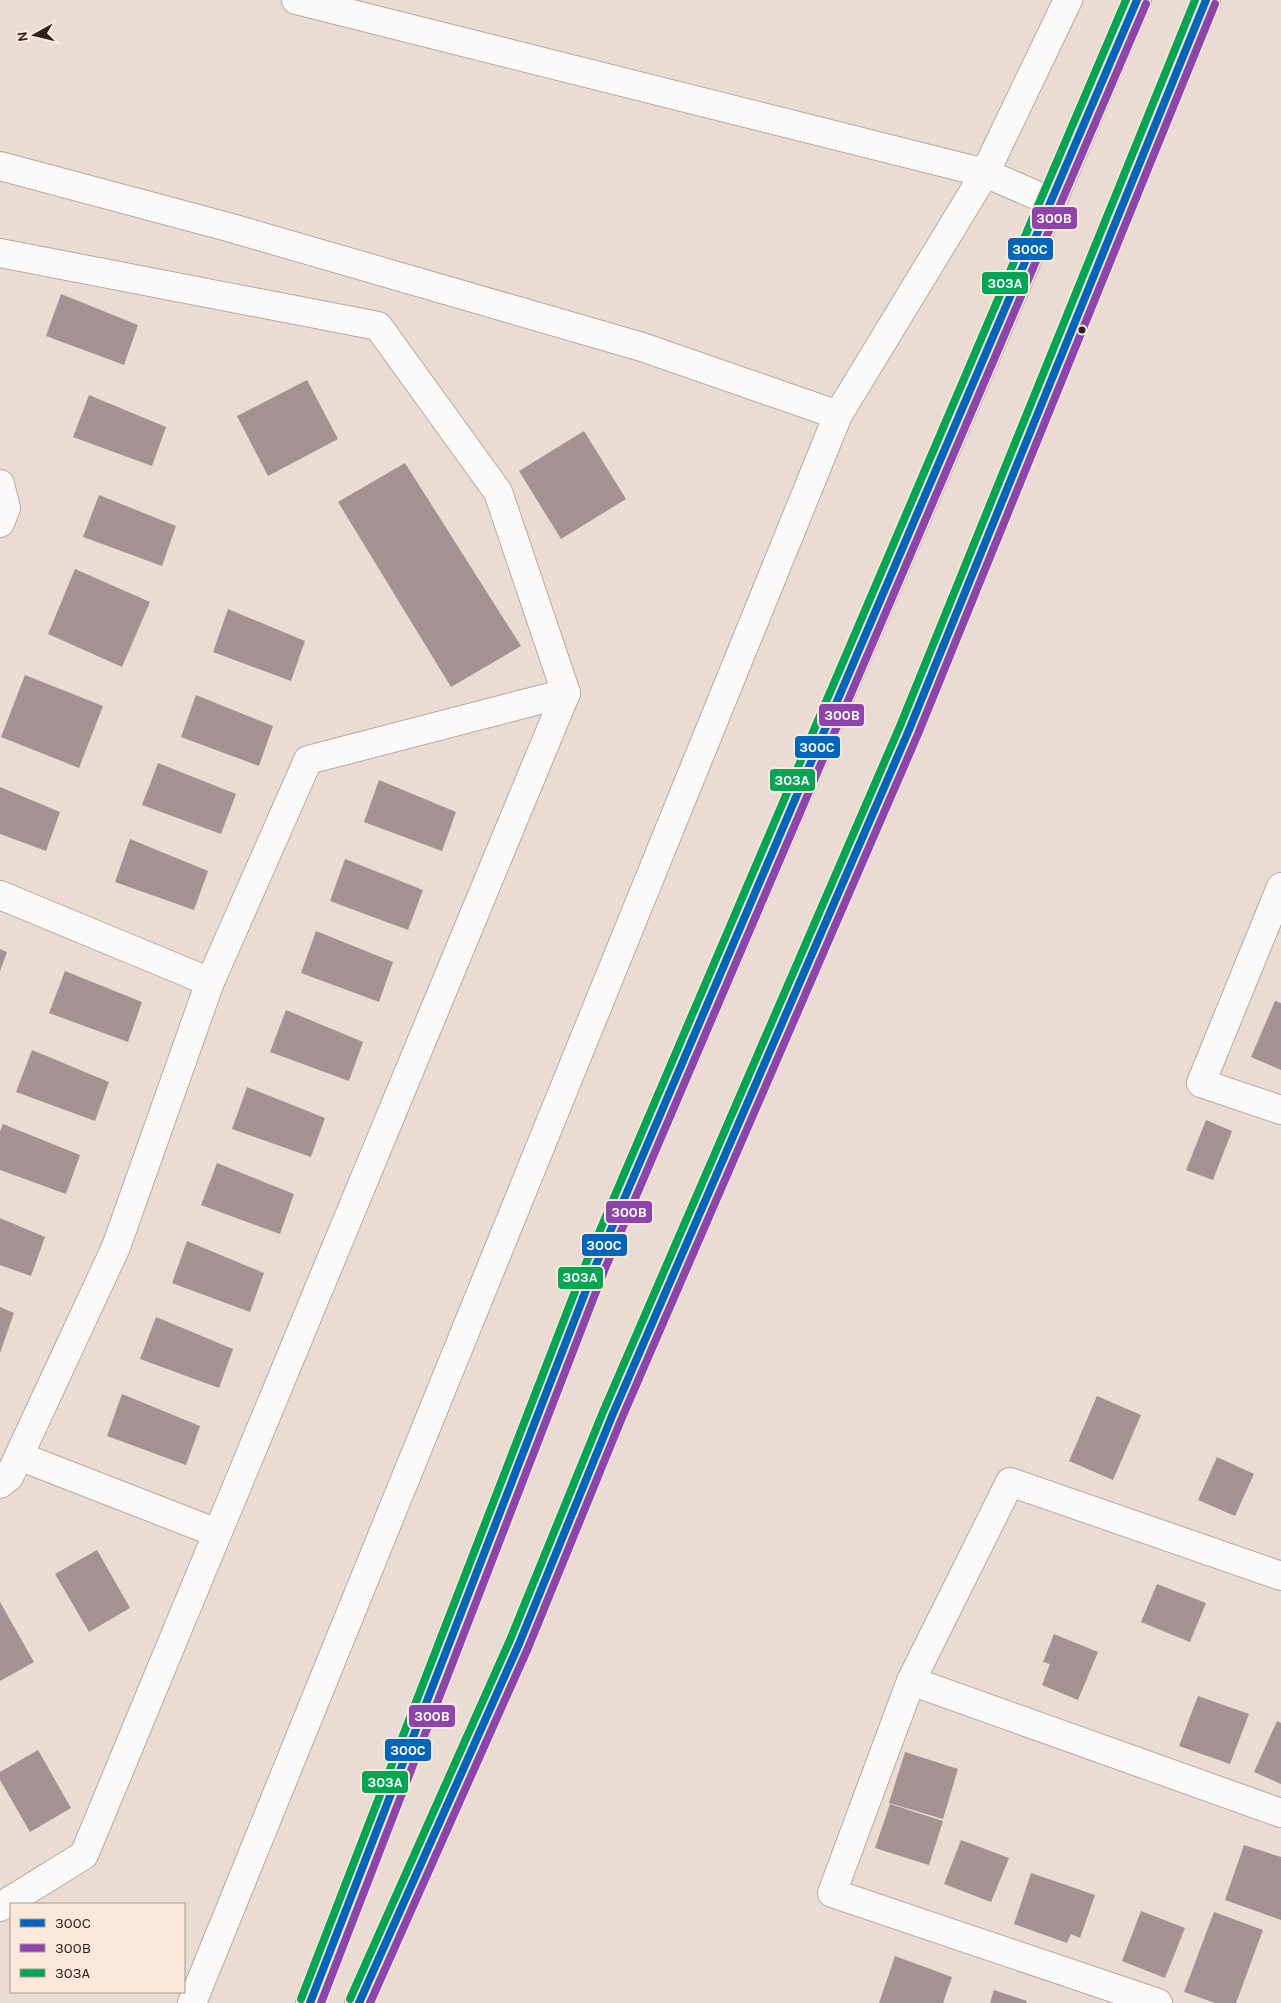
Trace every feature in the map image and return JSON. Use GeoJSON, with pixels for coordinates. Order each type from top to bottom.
{"type":"FeatureCollection","features":[{"type":"Feature","properties":{"kind":"main road"},"geometry":{"type":"LineString","coordinates":[[296,0],[985,173],[1052,202]]}},
{"type":"Feature","properties":{"kind":"main road"},"geometry":{"type":"LineString","coordinates":[[192,2003],[838,415],[985,173],[1068,0]]}},
{"type":"Feature","properties":{"kind":"main road"},"geometry":{"type":"LineString","coordinates":[[310,2003],[595,1267],[1137,0]]}},
{"type":"Feature","properties":{"kind":"main road"},"geometry":{"type":"LineString","coordinates":[[359,2003],[519,1644],[612,1416],[909,730],[1206,0]]}},
{"type":"Feature","properties":{"kind":"main road"},"geometry":{"type":"LineString","coordinates":[[0,166],[228,226],[642,347],[838,415]]}},
{"type":"Feature","properties":{"kind":"main road"},"geometry":{"type":"LineString","coordinates":[[0,253],[378,326],[498,492],[566,693],[84,1855],[0,1907]]}},
{"type":"Feature","properties":{"kind":"main road"},"geometry":{"type":"LineString","coordinates":[[0,484],[6,508],[0,524]]}},
{"type":"Feature","properties":{"kind":"main road"},"geometry":{"type":"LineString","coordinates":[[0,1484],[9,1476],[116,1247],[210,982],[308,760],[566,693]]}},
{"type":"Feature","properties":{"kind":"main road"},"geometry":{"type":"LineString","coordinates":[[1281,887],[1201,1082],[1281,1110]]}},
{"type":"Feature","properties":{"kind":"main road"},"geometry":{"type":"LineString","coordinates":[[0,895],[210,982]]}},
{"type":"Feature","properties":{"kind":"main road"},"geometry":{"type":"LineString","coordinates":[[18,1456],[217,1533]]}},
{"type":"Feature","properties":{"kind":"main road"},"geometry":{"type":"LineString","coordinates":[[1158,2003],[832,1893],[911,1681],[1010,1482],[1281,1576]]}},
{"type":"Feature","properties":{"kind":"main road"},"geometry":{"type":"LineString","coordinates":[[911,1681],[1281,1812]]}},
{"type":"Feature","properties":{"kind":"main road"},"geometry":{"type":"LineString","coordinates":[[298,2003],[324,1969]]}},
{"type":"Feature","properties":{"kind":"building"},"geometry":{"type":"Polygon","coordinates":[[[61,294],[138,325],[124,365],[46,336],[61,294]]]}},
{"type":"Feature","properties":{"kind":"building"},"geometry":{"type":"Polygon","coordinates":[[[307,380],[338,439],[268,476],[237,416],[307,380]]]}},
{"type":"Feature","properties":{"kind":"building"},"geometry":{"type":"Polygon","coordinates":[[[89,395],[166,427],[152,466],[73,437],[89,395]]]}},
{"type":"Feature","properties":{"kind":"building"},"geometry":{"type":"Polygon","coordinates":[[[584,431],[626,499],[561,539],[519,471],[584,431]]]}},
{"type":"Feature","properties":{"kind":"building"},"geometry":{"type":"Polygon","coordinates":[[[405,463],[521,646],[451,687],[338,502],[405,463]]]}},
{"type":"Feature","properties":{"kind":"building"},"geometry":{"type":"Polygon","coordinates":[[[99,495],[176,526],[162,566],[83,537],[99,495]]]}},
{"type":"Feature","properties":{"kind":"building"},"geometry":{"type":"Polygon","coordinates":[[[75,569],[150,602],[122,667],[48,634],[75,569]]]}},
{"type":"Feature","properties":{"kind":"building"},"geometry":{"type":"Polygon","coordinates":[[[228,609],[305,641],[291,681],[213,652],[228,609]]]}},
{"type":"Feature","properties":{"kind":"building"},"geometry":{"type":"Polygon","coordinates":[[[25,675],[103,706],[79,768],[1,737],[25,675]]]}},
{"type":"Feature","properties":{"kind":"building"},"geometry":{"type":"Polygon","coordinates":[[[196,695],[273,726],[259,766],[181,737],[196,695]]]}},
{"type":"Feature","properties":{"kind":"building"},"geometry":{"type":"Polygon","coordinates":[[[158,763],[236,794],[221,834],[142,805],[158,763]]]}},
{"type":"Feature","properties":{"kind":"building"},"geometry":{"type":"Polygon","coordinates":[[[379,780],[456,812],[442,851],[364,822],[379,780]]]}},
{"type":"Feature","properties":{"kind":"building"},"geometry":{"type":"Polygon","coordinates":[[[0,787],[60,812],[46,851],[0,834],[0,787]]]}},
{"type":"Feature","properties":{"kind":"building"},"geometry":{"type":"Polygon","coordinates":[[[130,839],[208,871],[194,910],[115,882],[130,839]]]}},
{"type":"Feature","properties":{"kind":"building"},"geometry":{"type":"Polygon","coordinates":[[[345,859],[423,890],[408,930],[330,901],[345,859]]]}},
{"type":"Feature","properties":{"kind":"building"},"geometry":{"type":"Polygon","coordinates":[[[316,931],[393,962],[379,1002],[301,973],[316,931]]]}},
{"type":"Feature","properties":{"kind":"building"},"geometry":{"type":"Polygon","coordinates":[[[0,949],[7,952],[0,971],[0,949]]]}},
{"type":"Feature","properties":{"kind":"building"},"geometry":{"type":"Polygon","coordinates":[[[65,971],[142,1002],[128,1042],[49,1013],[65,971]]]}},
{"type":"Feature","properties":{"kind":"building"},"geometry":{"type":"Polygon","coordinates":[[[1275,1001],[1281,1003],[1281,1070],[1251,1057],[1275,1001]]]}},
{"type":"Feature","properties":{"kind":"building"},"geometry":{"type":"Polygon","coordinates":[[[286,1010],[363,1042],[349,1081],[270,1052],[286,1010]]]}},
{"type":"Feature","properties":{"kind":"building"},"geometry":{"type":"Polygon","coordinates":[[[32,1050],[109,1082],[95,1121],[16,1092],[32,1050]]]}},
{"type":"Feature","properties":{"kind":"building"},"geometry":{"type":"Polygon","coordinates":[[[247,1087],[325,1118],[311,1157],[232,1129],[247,1087]]]}},
{"type":"Feature","properties":{"kind":"building"},"geometry":{"type":"Polygon","coordinates":[[[1206,1120],[1232,1131],[1213,1180],[1186,1170],[1206,1120]]]}},
{"type":"Feature","properties":{"kind":"building"},"geometry":{"type":"Polygon","coordinates":[[[3,1124],[80,1155],[66,1194],[0,1170],[0,1131],[3,1124]]]}},
{"type":"Feature","properties":{"kind":"building"},"geometry":{"type":"Polygon","coordinates":[[[217,1163],[294,1194],[280,1234],[201,1205],[217,1163]]]}},
{"type":"Feature","properties":{"kind":"building"},"geometry":{"type":"Polygon","coordinates":[[[0,1218],[45,1237],[31,1276],[0,1265],[0,1218]]]}},
{"type":"Feature","properties":{"kind":"building"},"geometry":{"type":"Polygon","coordinates":[[[187,1241],[264,1273],[250,1312],[172,1283],[187,1241]]]}},
{"type":"Feature","properties":{"kind":"building"},"geometry":{"type":"Polygon","coordinates":[[[0,1307],[14,1313],[0,1353],[0,1307]]]}},
{"type":"Feature","properties":{"kind":"building"},"geometry":{"type":"Polygon","coordinates":[[[156,1317],[233,1349],[219,1388],[140,1359],[156,1317]]]}},
{"type":"Feature","properties":{"kind":"building"},"geometry":{"type":"Polygon","coordinates":[[[122,1394],[200,1426],[186,1465],[107,1436],[122,1394]]]}},
{"type":"Feature","properties":{"kind":"building"},"geometry":{"type":"Polygon","coordinates":[[[1097,1396],[1141,1415],[1113,1480],[1069,1461],[1097,1396]]]}},
{"type":"Feature","properties":{"kind":"building"},"geometry":{"type":"Polygon","coordinates":[[[1217,1457],[1254,1474],[1235,1516],[1198,1500],[1217,1457]]]}},
{"type":"Feature","properties":{"kind":"building"},"geometry":{"type":"Polygon","coordinates":[[[97,1550],[130,1608],[89,1632],[55,1574],[97,1550]]]}},
{"type":"Feature","properties":{"kind":"building"},"geometry":{"type":"Polygon","coordinates":[[[1157,1584],[1206,1603],[1190,1642],[1141,1622],[1157,1584]]]}},
{"type":"Feature","properties":{"kind":"building"},"geometry":{"type":"Polygon","coordinates":[[[0,1602],[34,1662],[0,1681],[0,1602]]]}},
{"type":"Feature","properties":{"kind":"building"},"geometry":{"type":"Polygon","coordinates":[[[1054,1634],[1098,1652],[1078,1700],[1042,1685],[1050,1664],[1043,1662],[1054,1634]]]}},
{"type":"Feature","properties":{"kind":"building"},"geometry":{"type":"Polygon","coordinates":[[[1198,1696],[1249,1714],[1230,1764],[1179,1746],[1198,1696]]]}},
{"type":"Feature","properties":{"kind":"building"},"geometry":{"type":"Polygon","coordinates":[[[1277,1721],[1281,1723],[1281,1784],[1254,1772],[1277,1721]]]}},
{"type":"Feature","properties":{"kind":"building"},"geometry":{"type":"Polygon","coordinates":[[[38,1750],[71,1808],[30,1832],[0,1780],[0,1772],[38,1750]]]}},
{"type":"Feature","properties":{"kind":"building"},"geometry":{"type":"Polygon","coordinates":[[[905,1752],[958,1769],[943,1819],[889,1803],[905,1752]]]}},
{"type":"Feature","properties":{"kind":"building"},"geometry":{"type":"Polygon","coordinates":[[[890,1804],[943,1821],[929,1865],[875,1848],[890,1804]]]}},
{"type":"Feature","properties":{"kind":"building"},"geometry":{"type":"Polygon","coordinates":[[[961,1840],[1009,1858],[991,1902],[944,1884],[961,1840]]]}},
{"type":"Feature","properties":{"kind":"building"},"geometry":{"type":"Polygon","coordinates":[[[1244,1845],[1281,1857],[1281,1920],[1225,1900],[1244,1845]]]}},
{"type":"Feature","properties":{"kind":"building"},"geometry":{"type":"Polygon","coordinates":[[[1031,1873],[1095,1895],[1080,1938],[1071,1934],[1067,1943],[1014,1924],[1031,1873]]]}},
{"type":"Feature","properties":{"kind":"building"},"geometry":{"type":"Polygon","coordinates":[[[1141,1911],[1185,1928],[1165,1978],[1122,1961],[1141,1911]]]}},
{"type":"Feature","properties":{"kind":"building"},"geometry":{"type":"Polygon","coordinates":[[[1214,1912],[1263,1930],[1236,2003],[1215,2003],[1184,1992],[1214,1912]]]}},
{"type":"Feature","properties":{"kind":"building"},"geometry":{"type":"Polygon","coordinates":[[[895,1956],[952,1977],[943,2003],[879,2003],[895,1956]]]}},
{"type":"Feature","properties":{"kind":"building"},"geometry":{"type":"Polygon","coordinates":[[[994,1990],[1027,2001],[1026,2003],[990,2003],[994,1990]]]}},
{"type":"Feature","properties":{"kind":"transit line","name":"303A"},"geometry":{"type":"LineString","coordinates":[[301,1999],[586,1263],[1126,0]]}},
{"type":"Feature","properties":{"kind":"transit line","name":"300C"},"geometry":{"type":"LineString","coordinates":[[310,2003],[595,1267],[1137,0]]}},
{"type":"Feature","properties":{"kind":"transit line","name":"303A"},"geometry":{"type":"LineString","coordinates":[[350,1999],[510,1640],[603,1412],[900,726],[1195,0]]}},
{"type":"Feature","properties":{"kind":"transit line","name":"300C"},"geometry":{"type":"LineString","coordinates":[[359,2003],[519,1644],[612,1416],[909,730],[1206,0]]}},
{"type":"Feature","properties":{"kind":"transit line","name":"300B"},"geometry":{"type":"LineString","coordinates":[[321,2003],[604,1271],[1146,4]]}},
{"type":"Feature","properties":{"kind":"transit line","name":"300B"},"geometry":{"type":"LineString","coordinates":[[370,2003],[528,1648],[621,1420],[918,734],[1215,4]]}}]}
